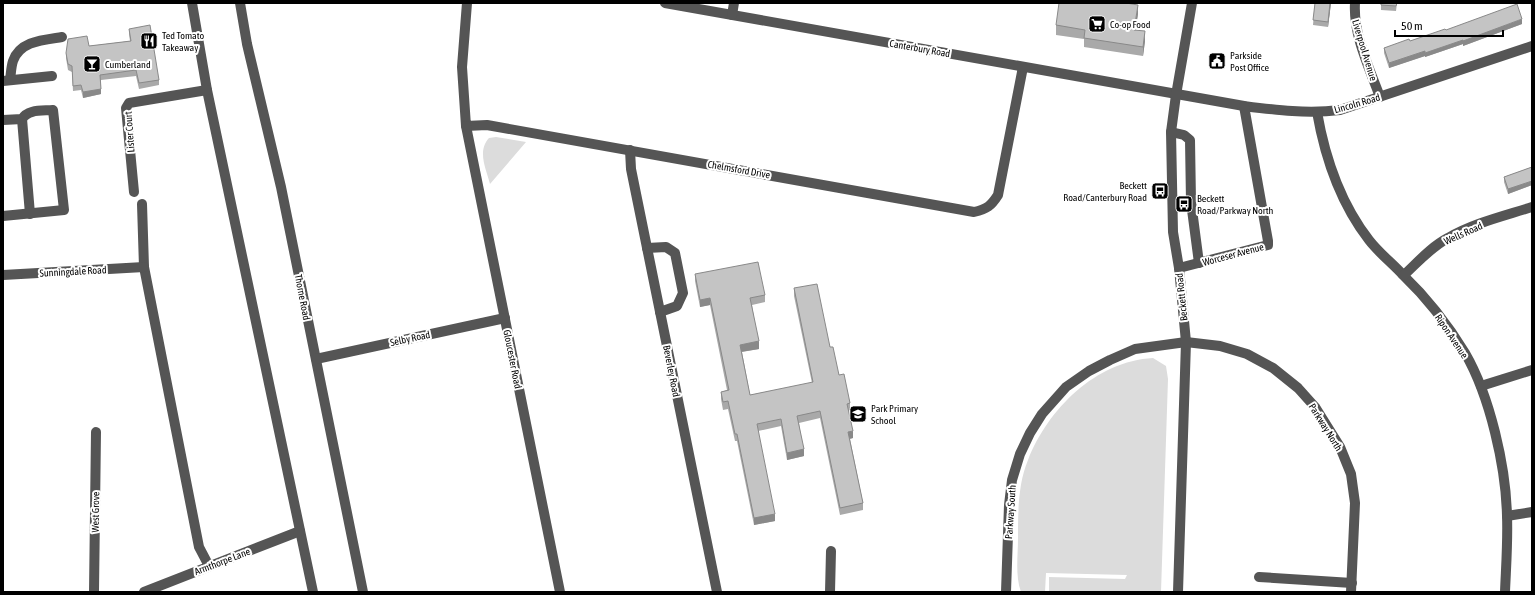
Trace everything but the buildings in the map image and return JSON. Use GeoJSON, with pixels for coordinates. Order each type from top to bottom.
{"type":"FeatureCollection","features":[{"type":"Feature","properties":{"kind":"street"},"geometry":{"type":"LineString","coordinates":[[192,3],[207,90],[313,592]]}},
{"type":"Feature","properties":{"kind":"street","name":"Thorne Road"},"geometry":{"type":"LineString","coordinates":[[240,3],[247,44],[281,186],[363,592]]}},
{"type":"Feature","properties":{"kind":"street"},"geometry":{"type":"LineString","coordinates":[[466,126],[462,67],[467,3]]}},
{"type":"Feature","properties":{"kind":"street","name":"Canterbury Road"},"geometry":{"type":"LineString","coordinates":[[665,3],[1176,95]]}},
{"type":"Feature","properties":{"kind":"street"},"geometry":{"type":"LineString","coordinates":[[732,15],[734,3]]}},
{"type":"Feature","properties":{"kind":"street","name":"Beckett Road"},"geometry":{"type":"LineString","coordinates":[[1178,592],[1186,342],[1179,268],[1173,232],[1171,132],[1192,3]]}},
{"type":"Feature","properties":{"kind":"street","name":"Liverpool Avenue"},"geometry":{"type":"LineString","coordinates":[[1355,3],[1354,16],[1356,29],[1380,97]]}},
{"type":"Feature","properties":{"kind":"street"},"geometry":{"type":"LineString","coordinates":[[52,76],[7,80],[13,61],[18,52],[26,45],[36,41],[62,37]]}},
{"type":"Feature","properties":{"kind":"street","name":"Lincoln Road"},"geometry":{"type":"LineString","coordinates":[[1176,95],[1244,106],[1296,112],[1340,110],[1532,46]]}},
{"type":"Feature","properties":{"kind":"street","name":"Chelmsford Drive"},"geometry":{"type":"LineString","coordinates":[[466,126],[487,125],[974,212],[983,210],[993,204],[998,195],[1023,67]]}},
{"type":"Feature","properties":{"kind":"street","name":"Lister Court"},"geometry":{"type":"LineString","coordinates":[[134,192],[126,108],[129,103],[207,90]]}},
{"type":"Feature","properties":{"kind":"street","name":"Worceser Avenue"},"geometry":{"type":"LineString","coordinates":[[1179,268],[1268,245],[1244,106]]}},
{"type":"Feature","properties":{"kind":"street"},"geometry":{"type":"LineString","coordinates":[[3,216],[30,214],[64,210],[53,110],[29,112],[25,114],[22,119],[30,214]]}},
{"type":"Feature","properties":{"kind":"street","name":"Ripon Avenue"},"geometry":{"type":"LineString","coordinates":[[1317,112],[1321,135],[1336,182],[1353,215],[1369,241],[1428,301],[1447,326],[1465,354],[1481,386],[1500,455],[1504,481],[1507,516],[1505,592]]}},
{"type":"Feature","properties":{"kind":"street"},"geometry":{"type":"LineString","coordinates":[[3,120],[22,119]]}},
{"type":"Feature","properties":{"kind":"street","name":"Gloucester Road"},"geometry":{"type":"LineString","coordinates":[[466,126],[560,592]]}},
{"type":"Feature","properties":{"kind":"street"},"geometry":{"type":"LineString","coordinates":[[1171,132],[1184,135],[1190,140],[1191,202],[1199,263]]}},
{"type":"Feature","properties":{"kind":"street","name":"Beverley Road"},"geometry":{"type":"LineString","coordinates":[[630,150],[631,169],[716,592]]}},
{"type":"Feature","properties":{"kind":"street"},"geometry":{"type":"LineString","coordinates":[[142,204],[144,267],[199,547],[209,566]]}},
{"type":"Feature","properties":{"kind":"street","name":"Wells Road"},"geometry":{"type":"LineString","coordinates":[[1404,275],[1430,250],[1447,238],[1467,229],[1532,207]]}},
{"type":"Feature","properties":{"kind":"street"},"geometry":{"type":"LineString","coordinates":[[647,248],[666,247],[675,253],[683,293],[677,306],[660,312]]}},
{"type":"Feature","properties":{"kind":"street","name":"Sunningdale Road"},"geometry":{"type":"LineString","coordinates":[[3,275],[144,267]]}},
{"type":"Feature","properties":{"kind":"street","name":"Selby Road"},"geometry":{"type":"LineString","coordinates":[[316,358],[505,318]]}},
{"type":"Feature","properties":{"kind":"street","name":"Parkway North"},"geometry":{"type":"LineString","coordinates":[[1186,342],[1220,346],[1247,354],[1273,368],[1298,388],[1314,407],[1340,447],[1351,474],[1355,503],[1352,587]]}},
{"type":"Feature","properties":{"kind":"street","name":"Parkway South"},"geometry":{"type":"LineString","coordinates":[[1006,592],[1009,505],[1012,480],[1020,454],[1030,433],[1042,414],[1066,387],[1089,371],[1110,360],[1135,349],[1186,342]]}},
{"type":"Feature","properties":{"kind":"street"},"geometry":{"type":"LineString","coordinates":[[1481,386],[1532,370]]}},
{"type":"Feature","properties":{"kind":"street","name":"West Grove"},"geometry":{"type":"LineString","coordinates":[[94,592],[96,432]]}},
{"type":"Feature","properties":{"kind":"street"},"geometry":{"type":"LineString","coordinates":[[1507,516],[1532,512]]}},
{"type":"Feature","properties":{"kind":"street","name":"Armthorpe Lane"},"geometry":{"type":"LineString","coordinates":[[144,592],[300,531]]}},
{"type":"Feature","properties":{"kind":"street"},"geometry":{"type":"LineString","coordinates":[[830,592],[832,551]]}},
{"type":"Feature","properties":{"kind":"street"},"geometry":{"type":"LineString","coordinates":[[1259,577],[1352,587]]}},
{"type":"Feature","properties":{"kind":"shaded area"},"geometry":{"type":"Polygon","coordinates":[[[496,137],[526,142],[490,184],[483,154],[485,143],[489,138],[496,137]]]}},
{"type":"Feature","properties":{"kind":"shaded area"},"geometry":{"type":"Polygon","coordinates":[[[1153,358],[1166,366],[1168,379],[1161,592],[1049,592],[1049,577],[1125,579],[1127,575],[1046,573],[1045,592],[1021,592],[1017,565],[1020,488],[1028,460],[1037,441],[1061,406],[1094,378],[1112,368],[1132,361],[1153,358]]]}},
{"type":"Feature","properties":{"kind":"place","name":"Co-op Food"},"geometry":{"type":"Point","coordinates":[1097,24]}},
{"type":"Feature","properties":{"kind":"place","name":"Ted Tomato Takeaway"},"geometry":{"type":"Point","coordinates":[149,41]}},
{"type":"Feature","properties":{"kind":"place","name":"Parkside Post Office"},"geometry":{"type":"Point","coordinates":[1217,61]}},
{"type":"Feature","properties":{"kind":"place","name":"Cumberland"},"geometry":{"type":"Point","coordinates":[92,64]}},
{"type":"Feature","properties":{"kind":"place","name":"Beckett Road/Canterbury Road"},"geometry":{"type":"Point","coordinates":[1160,191]}},
{"type":"Feature","properties":{"kind":"place","name":"Beckett Road/Parkway North"},"geometry":{"type":"Point","coordinates":[1184,204]}},
{"type":"Feature","properties":{"kind":"place","name":"Park Primary School"},"geometry":{"type":"Point","coordinates":[858,414]}}]}
